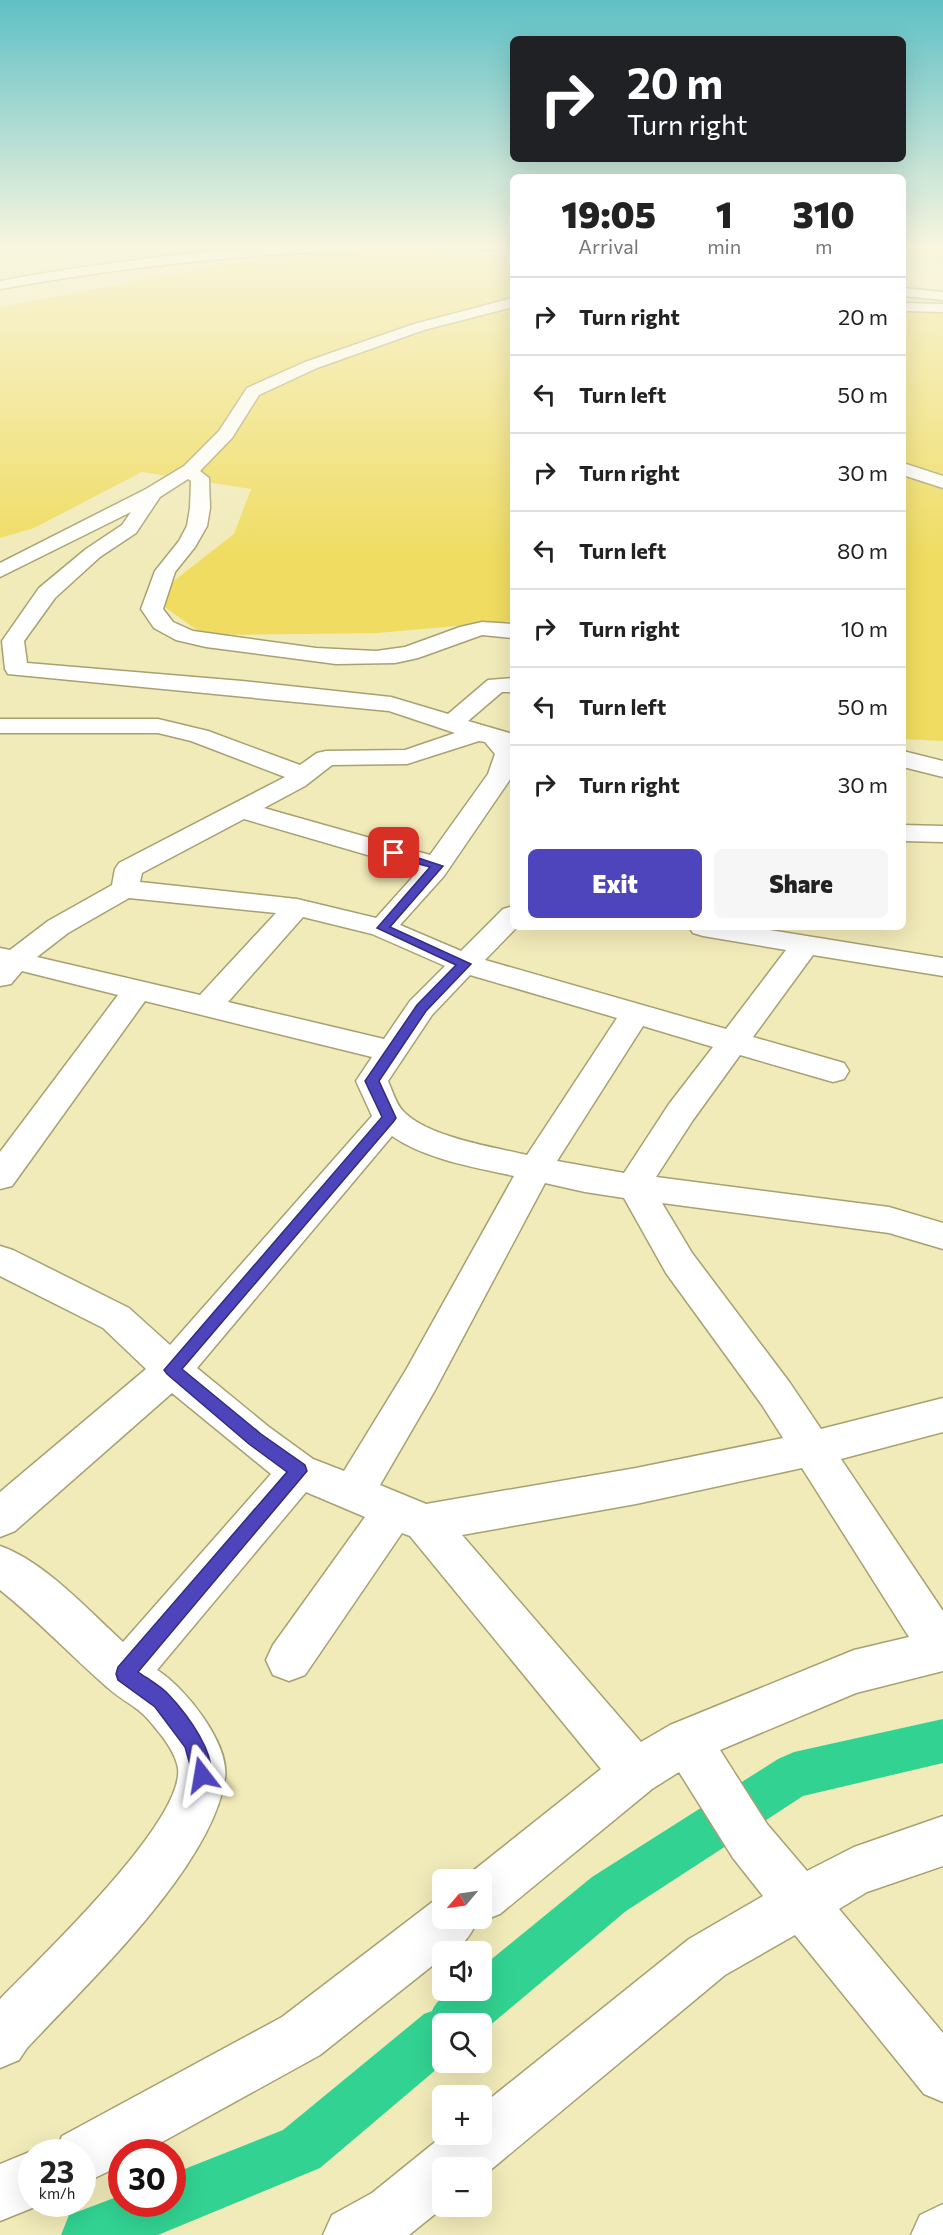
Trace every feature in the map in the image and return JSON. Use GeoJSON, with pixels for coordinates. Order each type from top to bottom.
{"type":"FeatureCollection","features":[{"type":"Feature","properties":{"kind":"main road"},"geometry":{"type":"LineString","coordinates":[[0,571],[153,493],[188,472],[226,434],[253,392],[311,365],[353,350]]}},
{"type":"Feature","properties":{"kind":"main road"},"geometry":{"type":"LineString","coordinates":[[906,470],[943,482]]}},
{"type":"Feature","properties":{"kind":"main road"},"geometry":{"type":"LineString","coordinates":[[188,472],[200,478],[199,517],[188,543],[165,571],[152,609],[159,622],[176,633],[254,646],[366,658],[395,656],[423,650],[475,629],[491,627],[510,630]]}},
{"type":"Feature","properties":{"kind":"main road"},"geometry":{"type":"LineString","coordinates":[[153,493],[129,530],[93,553],[47,593],[13,642],[8,663],[16,669],[242,688],[391,704],[495,737],[508,753],[500,775],[437,866],[382,928]]}},
{"type":"Feature","properties":{"kind":"main road"},"geometry":{"type":"LineString","coordinates":[[451,723],[496,685],[510,685]]}},
{"type":"Feature","properties":{"kind":"main road"},"geometry":{"type":"LineString","coordinates":[[0,726],[158,726],[200,736],[303,775]]}},
{"type":"Feature","properties":{"kind":"main road"},"geometry":{"type":"LineString","coordinates":[[125,889],[129,869],[303,775],[326,759],[407,757],[495,737]]}},
{"type":"Feature","properties":{"kind":"main road"},"geometry":{"type":"LineString","coordinates":[[906,760],[943,769]]}},
{"type":"Feature","properties":{"kind":"main road"},"geometry":{"type":"LineString","coordinates":[[240,810],[437,866]]}},
{"type":"Feature","properties":{"kind":"main road"},"geometry":{"type":"LineString","coordinates":[[906,833],[943,834]]}},
{"type":"Feature","properties":{"kind":"main road"},"geometry":{"type":"LineString","coordinates":[[5,965],[69,918],[125,889],[297,907],[382,928],[465,964],[833,1071]]}},
{"type":"Feature","properties":{"kind":"main road"},"geometry":{"type":"LineString","coordinates":[[207,1006],[297,907]]}},
{"type":"Feature","properties":{"kind":"main road"},"geometry":{"type":"LineString","coordinates":[[510,918],[421,1008],[372,1081],[389,1118],[417,1137],[461,1152],[585,1180],[634,1184],[889,1220],[943,1236]]}},
{"type":"Feature","properties":{"kind":"main road"},"geometry":{"type":"LineString","coordinates":[[709,933],[805,945],[943,967]]}},
{"type":"Feature","properties":{"kind":"main road"},"geometry":{"type":"LineString","coordinates":[[634,1184],[681,1112],[805,945]]}},
{"type":"Feature","properties":{"kind":"main road"},"geometry":{"type":"LineString","coordinates":[[5,965],[138,989],[392,1051]]}},
{"type":"Feature","properties":{"kind":"main road"},"geometry":{"type":"LineString","coordinates":[[0,1177],[138,989]]}},
{"type":"Feature","properties":{"kind":"main road"},"geometry":{"type":"LineString","coordinates":[[353,1493],[420,1381],[535,1168],[636,1013]]}},
{"type":"Feature","properties":{"kind":"main road"},"geometry":{"type":"LineString","coordinates":[[0,1518],[172,1370],[389,1118]]}},
{"type":"Feature","properties":{"kind":"main road"},"geometry":{"type":"LineString","coordinates":[[492,1888],[635,1772],[695,1755],[854,1672],[943,1650],[776,1394],[679,1263],[634,1184]]}},
{"type":"Feature","properties":{"kind":"main road"},"geometry":{"type":"LineString","coordinates":[[0,1260],[116,1318],[172,1370],[255,1439],[299,1471],[410,1517],[635,1772]]}},
{"type":"Feature","properties":{"kind":"main road"},"geometry":{"type":"LineString","coordinates":[[289,1660],[410,1517],[636,1486],[812,1449],[943,1415]]}},
{"type":"Feature","properties":{"kind":"main road"},"geometry":{"type":"LineString","coordinates":[[125,1674],[299,1471]]}},
{"type":"Feature","properties":{"kind":"main road"},"geometry":{"type":"LineString","coordinates":[[0,1565],[32,1587],[125,1674],[161,1700],[194,1743],[202,1775],[195,1807],[171,1845],[138,1888],[3,2032]]}},
{"type":"Feature","properties":{"kind":"main road"},"geometry":{"type":"LineString","coordinates":[[695,1755],[750,1841],[943,2075]]}},
{"type":"Feature","properties":{"kind":"main road"},"geometry":{"type":"LineString","coordinates":[[462,2157],[707,1957],[854,1872],[943,1841]]}},
{"type":"Feature","properties":{"kind":"main road"},"geometry":{"type":"LineString","coordinates":[[96,2148],[301,2036],[439,1929]]}},
{"type":"Feature","properties":{"kind":"main road"},"geometry":{"type":"LineString","coordinates":[[352,2235],[392,2213],[432,2180]]}},
{"type":"Feature","properties":{"kind":"main road"},"geometry":{"type":"LineString","coordinates":[[0,2193],[18,2185]]}},
{"type":"Feature","properties":{"kind":"shaded area"},"geometry":{"type":"Polygon","coordinates":[[[0,350],[510,350],[510,621],[377,633],[204,635],[152,598],[234,534],[251,489],[142,472],[34,528],[0,538],[0,350]]]}},
{"type":"Feature","properties":{"kind":"shaded area"},"geometry":{"type":"Polygon","coordinates":[[[906,350],[943,350],[943,741],[906,739],[906,350]]]}},
{"type":"Feature","properties":{"kind":"waterway"},"geometry":{"type":"LineString","coordinates":[[465,2013],[609,1894],[794,1775],[943,1741]]}},
{"type":"Feature","properties":{"kind":"waterway"},"geometry":{"type":"LineString","coordinates":[[186,2195],[301,2149],[432,2040]]}},
{"type":"Feature","properties":{"kind":"waterway"},"geometry":{"type":"LineString","coordinates":[[89,2235],[134,2217]]}},
{"type":"Feature","properties":{"kind":"route"},"geometry":{"type":"LineString","coordinates":[[202,1775],[194,1743],[161,1700],[125,1674],[299,1471],[255,1439],[172,1370],[389,1118],[372,1081],[421,1008],[465,964],[382,928],[437,866],[394,853]]}}]}
